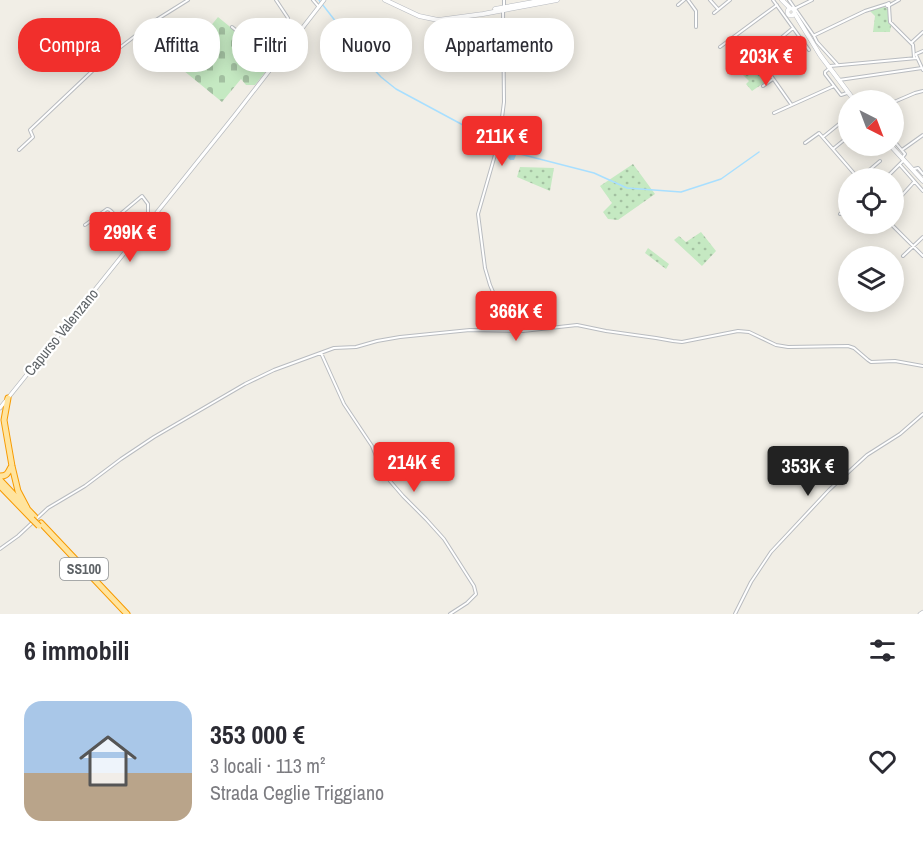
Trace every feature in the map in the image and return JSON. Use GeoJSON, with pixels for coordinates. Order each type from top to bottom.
{"type":"FeatureCollection","features":[{"type":"Feature","properties":{"kind":"highway","name":"SS100"},"geometry":{"type":"LineString","coordinates":[[8,398],[1,420],[6,431],[18,491],[33,518]]}},
{"type":"Feature","properties":{"kind":"highway","name":"SS100"},"geometry":{"type":"LineString","coordinates":[[12,466],[9,473],[0,478],[27,508]]}},
{"type":"Feature","properties":{"kind":"highway","name":"SS100"},"geometry":{"type":"LineString","coordinates":[[0,486],[125,614]]}},
{"type":"Feature","properties":{"kind":"main road"},"geometry":{"type":"LineString","coordinates":[[385,0],[427,19],[438,20],[544,0]]}},
{"type":"Feature","properties":{"kind":"main road"},"geometry":{"type":"LineString","coordinates":[[503,9],[557,0]]}},
{"type":"Feature","properties":{"kind":"main road"},"geometry":{"type":"LineString","coordinates":[[783,1],[844,88]]}},
{"type":"Feature","properties":{"kind":"main road"},"geometry":{"type":"LineString","coordinates":[[900,156],[922,178]]}},
{"type":"Feature","properties":{"kind":"street"},"geometry":{"type":"LineString","coordinates":[[19,150],[33,137],[30,130],[94,68],[156,20],[188,0]]}},
{"type":"Feature","properties":{"kind":"street"},"geometry":{"type":"LineString","coordinates":[[276,0],[288,18]]}},
{"type":"Feature","properties":{"kind":"street"},"geometry":{"type":"LineString","coordinates":[[313,0],[319,7]]}},
{"type":"Feature","properties":{"kind":"street","name":"Capurso Valenzano"},"geometry":{"type":"LineString","coordinates":[[308,21],[324,0]]}},
{"type":"Feature","properties":{"kind":"street"},"geometry":{"type":"LineString","coordinates":[[504,0],[504,112],[499,141],[478,214],[484,268],[496,299],[507,313],[512,331]]}},
{"type":"Feature","properties":{"kind":"street"},"geometry":{"type":"LineString","coordinates":[[678,4],[684,0]]}},
{"type":"Feature","properties":{"kind":"street"},"geometry":{"type":"LineString","coordinates":[[688,0],[696,11],[696,27]]}},
{"type":"Feature","properties":{"kind":"street"},"geometry":{"type":"LineString","coordinates":[[710,0],[718,10]]}},
{"type":"Feature","properties":{"kind":"street"},"geometry":{"type":"LineString","coordinates":[[714,13],[730,0]]}},
{"type":"Feature","properties":{"kind":"street"},"geometry":{"type":"LineString","coordinates":[[773,0],[777,5],[791,12],[838,65]]}},
{"type":"Feature","properties":{"kind":"street"},"geometry":{"type":"LineString","coordinates":[[789,0],[793,28],[809,50]]}},
{"type":"Feature","properties":{"kind":"street"},"geometry":{"type":"LineString","coordinates":[[791,12],[812,0]]}},
{"type":"Feature","properties":{"kind":"street"},"geometry":{"type":"LineString","coordinates":[[814,36],[865,11],[899,0]]}},
{"type":"Feature","properties":{"kind":"street"},"geometry":{"type":"LineString","coordinates":[[839,80],[923,69],[915,57],[911,43],[891,23],[888,4]]}},
{"type":"Feature","properties":{"kind":"street"},"geometry":{"type":"LineString","coordinates":[[720,47],[777,5]]}},
{"type":"Feature","properties":{"kind":"street"},"geometry":{"type":"LineString","coordinates":[[739,73],[793,28]]}},
{"type":"Feature","properties":{"kind":"street"},"geometry":{"type":"LineString","coordinates":[[911,43],[923,32]]}},
{"type":"Feature","properties":{"kind":"street"},"geometry":{"type":"LineString","coordinates":[[838,90],[824,72],[829,67],[915,57],[923,51]]}},
{"type":"Feature","properties":{"kind":"street"},"geometry":{"type":"LineString","coordinates":[[758,57],[792,105]]}},
{"type":"Feature","properties":{"kind":"street","name":"Capurso Valenzano"},"geometry":{"type":"LineString","coordinates":[[0,408],[268,72]]}},
{"type":"Feature","properties":{"kind":"street"},"geometry":{"type":"LineString","coordinates":[[763,86],[773,79]]}},
{"type":"Feature","properties":{"kind":"street"},"geometry":{"type":"LineString","coordinates":[[844,88],[846,80]]}},
{"type":"Feature","properties":{"kind":"street"},"geometry":{"type":"LineString","coordinates":[[774,113],[834,86]]}},
{"type":"Feature","properties":{"kind":"street"},"geometry":{"type":"LineString","coordinates":[[904,98],[923,91]]}},
{"type":"Feature","properties":{"kind":"street"},"geometry":{"type":"LineString","coordinates":[[823,137],[838,125]]}},
{"type":"Feature","properties":{"kind":"street"},"geometry":{"type":"LineString","coordinates":[[805,143],[818,133],[850,168]]}},
{"type":"Feature","properties":{"kind":"street"},"geometry":{"type":"LineString","coordinates":[[904,149],[923,135]]}},
{"type":"Feature","properties":{"kind":"street"},"geometry":{"type":"LineString","coordinates":[[833,149],[838,145]]}},
{"type":"Feature","properties":{"kind":"street"},"geometry":{"type":"LineString","coordinates":[[897,168],[904,153]]}},
{"type":"Feature","properties":{"kind":"street"},"geometry":{"type":"LineString","coordinates":[[871,168],[880,161]]}},
{"type":"Feature","properties":{"kind":"street"},"geometry":{"type":"LineString","coordinates":[[900,165],[923,191]]}},
{"type":"Feature","properties":{"kind":"street"},"geometry":{"type":"LineString","coordinates":[[910,176],[913,171]]}},
{"type":"Feature","properties":{"kind":"street"},"geometry":{"type":"LineString","coordinates":[[904,194],[922,178]]}},
{"type":"Feature","properties":{"kind":"street"},"geometry":{"type":"LineString","coordinates":[[85,225],[107,209],[118,216],[142,196],[147,204],[148,222]]}},
{"type":"Feature","properties":{"kind":"street"},"geometry":{"type":"LineString","coordinates":[[901,234],[923,256]]}},
{"type":"Feature","properties":{"kind":"street"},"geometry":{"type":"LineString","coordinates":[[904,255],[923,237]]}},
{"type":"Feature","properties":{"kind":"street"},"geometry":{"type":"LineString","coordinates":[[498,332],[508,318]]}},
{"type":"Feature","properties":{"kind":"street"},"geometry":{"type":"LineString","coordinates":[[0,549],[18,536],[48,508],[85,486],[154,437],[245,384],[274,370],[334,348],[356,347],[400,337],[470,330],[498,332],[541,330],[577,325],[682,342],[738,331],[748,332],[776,345],[848,346],[871,362],[895,361],[923,366]]}},
{"type":"Feature","properties":{"kind":"street"},"geometry":{"type":"LineString","coordinates":[[321,353],[344,404],[372,446],[390,481],[444,539],[474,586],[476,594],[450,614]]}},
{"type":"Feature","properties":{"kind":"street"},"geometry":{"type":"LineString","coordinates":[[735,614],[751,582],[771,552],[829,490],[867,455],[900,434],[923,414]]}},
{"type":"Feature","properties":{"kind":"green space"},"geometry":{"type":"Polygon","coordinates":[[[884,7],[888,9],[890,32],[873,32],[875,16],[869,10],[884,7]]]}},
{"type":"Feature","properties":{"kind":"green space"},"geometry":{"type":"Polygon","coordinates":[[[220,19],[232,28],[232,72],[265,72],[255,85],[246,85],[241,79],[222,102],[185,72],[220,72],[220,19]]]}},
{"type":"Feature","properties":{"kind":"green space"},"geometry":{"type":"Polygon","coordinates":[[[758,60],[771,78],[752,91],[746,84],[749,81],[741,73],[758,60]]]}},
{"type":"Feature","properties":{"kind":"green space"},"geometry":{"type":"Polygon","coordinates":[[[633,164],[655,194],[618,220],[608,219],[603,212],[612,203],[600,186],[633,164]]]}},
{"type":"Feature","properties":{"kind":"green space"},"geometry":{"type":"Polygon","coordinates":[[[520,167],[554,168],[550,191],[517,177],[520,167]]]}},
{"type":"Feature","properties":{"kind":"green space"},"geometry":{"type":"Polygon","coordinates":[[[701,232],[716,251],[702,266],[674,240],[679,236],[686,242],[701,232]]]}},
{"type":"Feature","properties":{"kind":"green space"},"geometry":{"type":"Polygon","coordinates":[[[648,248],[669,264],[666,269],[645,253],[648,248]]]}},
{"type":"Feature","properties":{"kind":"water"},"geometry":{"type":"Polygon","coordinates":[[[512,142],[517,143],[519,148],[514,160],[510,160],[503,151],[512,142]]]}},
{"type":"Feature","properties":{"kind":"waterway"},"geometry":{"type":"LineString","coordinates":[[319,0],[368,63],[396,89],[506,147]]}},
{"type":"Feature","properties":{"kind":"waterway"},"geometry":{"type":"LineString","coordinates":[[516,153],[594,173],[627,188],[681,192],[721,179],[759,152]]}}]}
